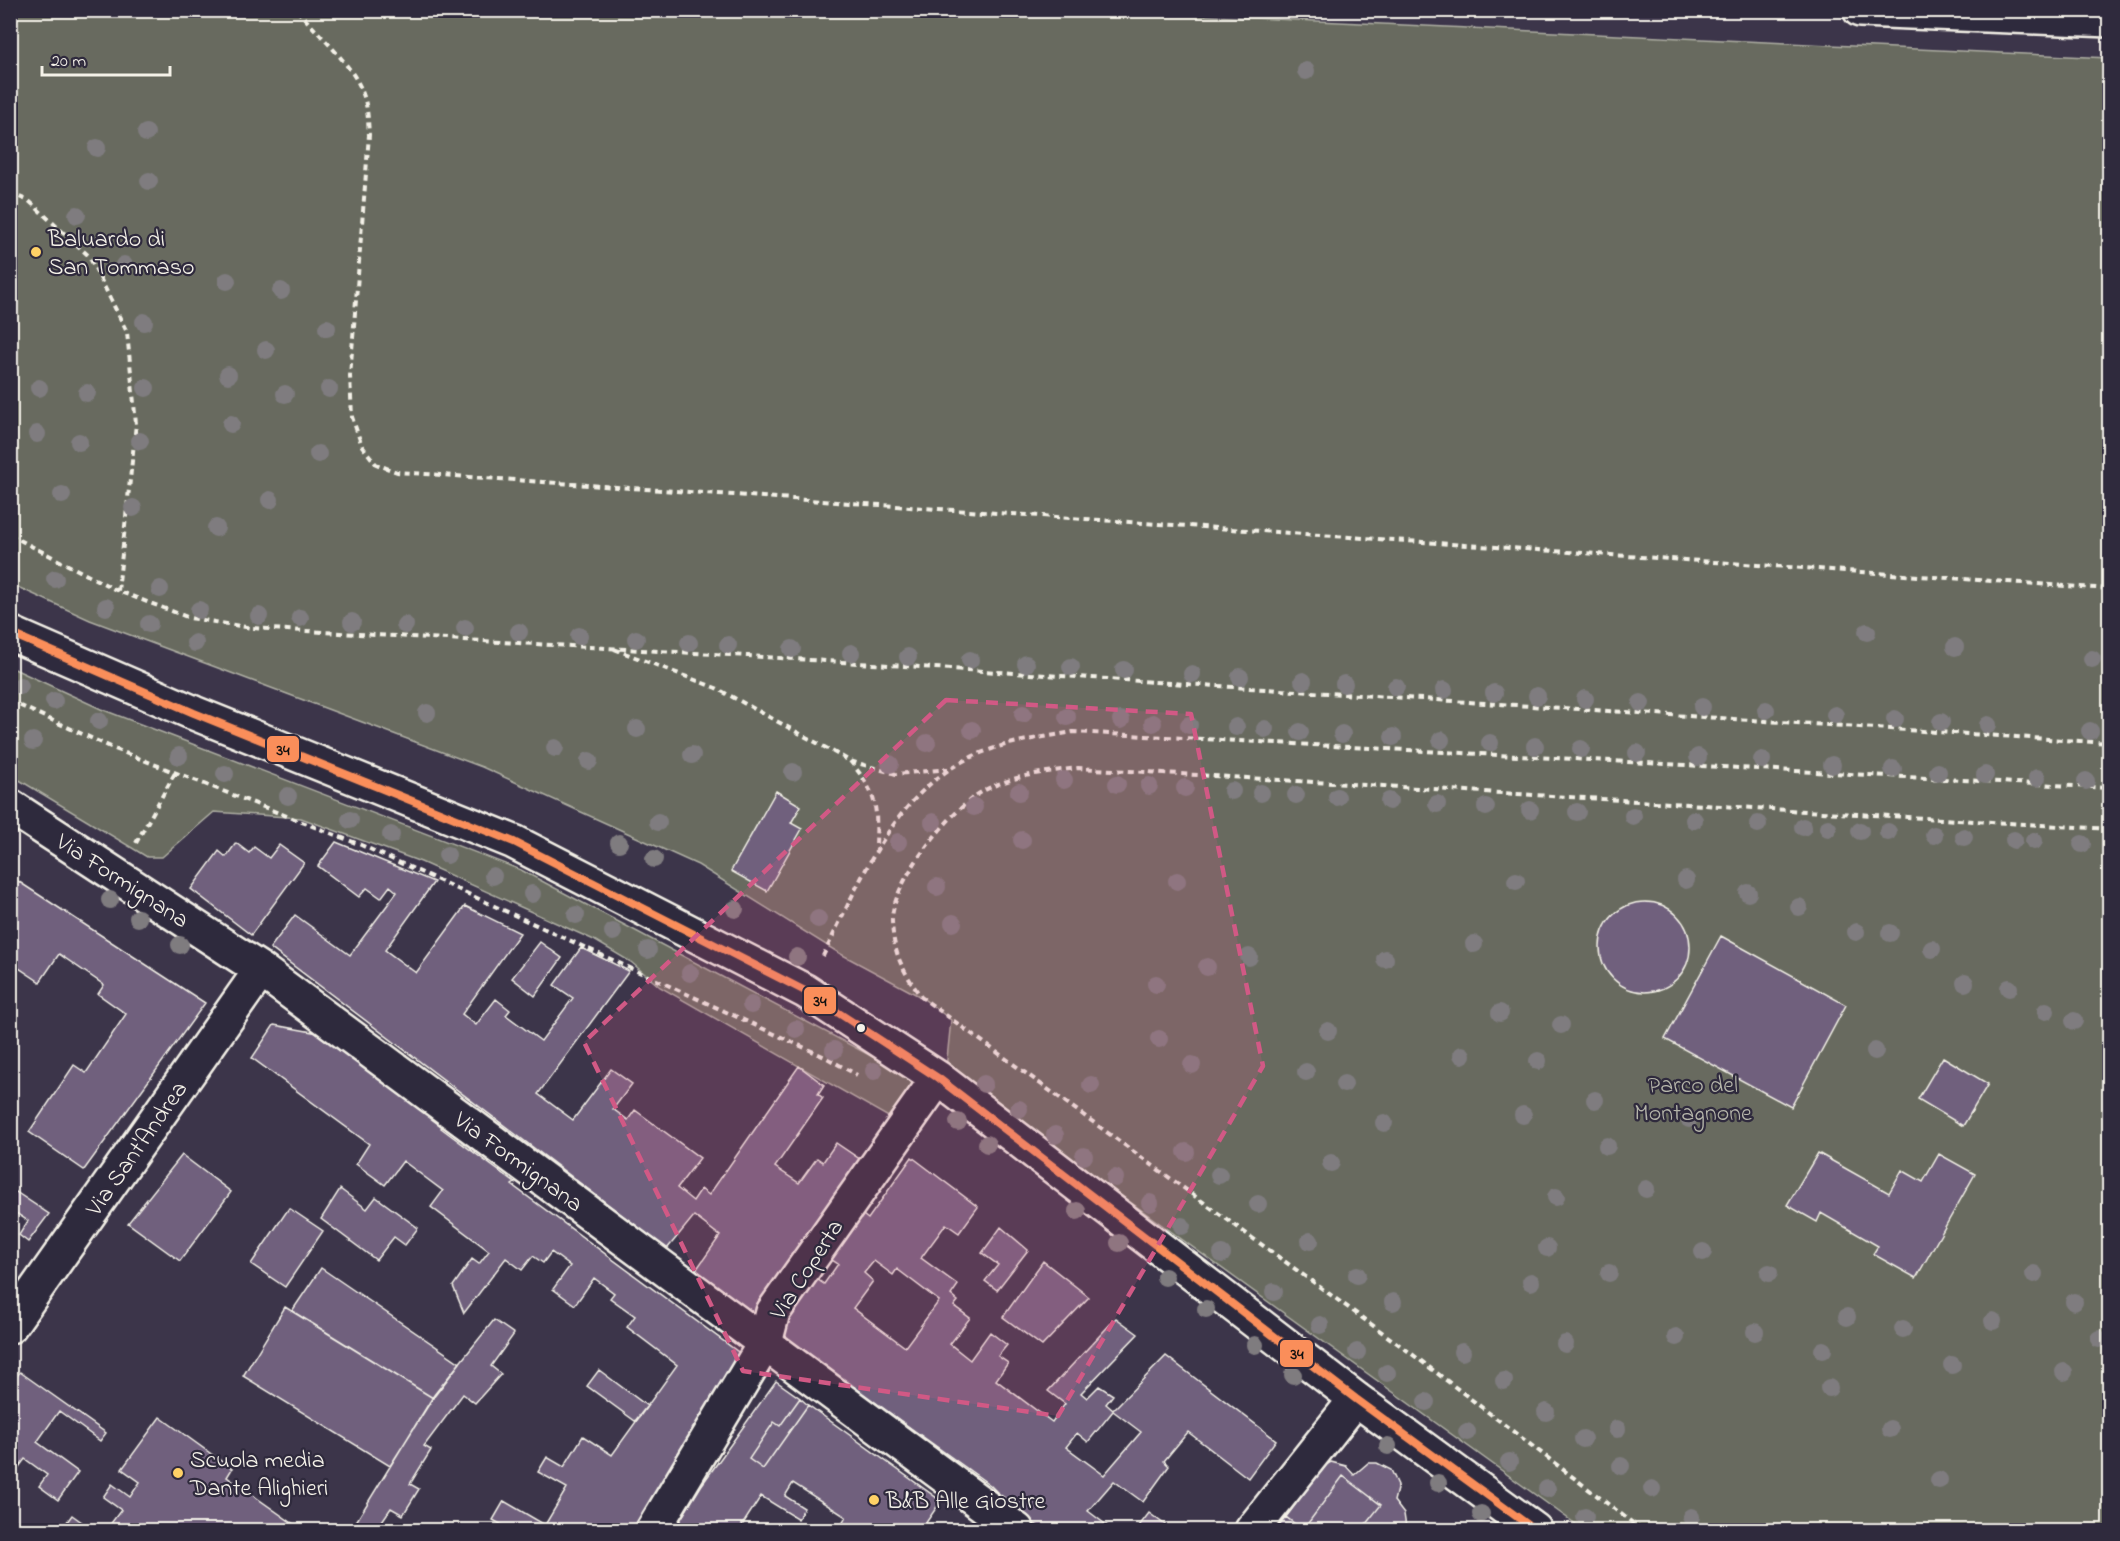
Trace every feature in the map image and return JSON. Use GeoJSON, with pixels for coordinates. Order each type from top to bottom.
{"type":"FeatureCollection","features":[{"type":"Feature","properties":{"kind":"street"},"geometry":{"type":"LineString","coordinates":[[1860,10],[2109,20]]}},
{"type":"Feature","properties":{"kind":"street"},"geometry":{"type":"LineString","coordinates":[[10,633],[194,713],[514,842],[805,991],[938,1078],[1356,1399],[1535,1530]]}},
{"type":"Feature","properties":{"kind":"street","name":"Via Formignana"},"geometry":{"type":"LineString","coordinates":[[10,806],[261,970],[1017,1530]]}},
{"type":"Feature","properties":{"kind":"street","name":"Via Sant'Andrea"},"geometry":{"type":"LineString","coordinates":[[10,1326],[261,970]]}},
{"type":"Feature","properties":{"kind":"street","name":"Via Coperta"},"geometry":{"type":"LineString","coordinates":[[654,1530],[765,1343],[773,1312],[938,1078]]}},
{"type":"Feature","properties":{"kind":"street"},"geometry":{"type":"LineString","coordinates":[[1252,1530],[1356,1399]]}},
{"type":"Feature","properties":{"kind":"path"},"geometry":{"type":"LineString","coordinates":[[297,10],[352,73],[363,92],[368,113],[369,135],[350,376],[352,417],[362,446],[376,464],[397,472],[2109,589]]}},
{"type":"Feature","properties":{"kind":"path"},"geometry":{"type":"LineString","coordinates":[[10,193],[29,201],[89,256],[127,332],[136,424],[118,591]]}},
{"type":"Feature","properties":{"kind":"path"},"geometry":{"type":"LineString","coordinates":[[10,535],[118,591],[190,618],[252,628],[608,647],[2109,743]]}},
{"type":"Feature","properties":{"kind":"path"},"geometry":{"type":"LineString","coordinates":[[608,647],[716,688],[850,761],[896,774],[948,769]]}},
{"type":"Feature","properties":{"kind":"path"},"geometry":{"type":"LineString","coordinates":[[10,701],[115,749],[361,845],[549,929],[827,1058],[916,1109]]}},
{"type":"Feature","properties":{"kind":"path"},"geometry":{"type":"LineString","coordinates":[[805,991],[876,849],[908,805],[948,769],[992,749],[1073,732],[2109,788]]}},
{"type":"Feature","properties":{"kind":"path"},"geometry":{"type":"LineString","coordinates":[[850,761],[870,786],[877,815],[876,849]]}},
{"type":"Feature","properties":{"kind":"path"},"geometry":{"type":"LineString","coordinates":[[1642,1530],[1412,1354],[921,998],[898,963],[892,920],[901,886],[918,858],[944,826],[983,791],[1026,774],[1078,768],[2109,829]]}},
{"type":"Feature","properties":{"kind":"path"},"geometry":{"type":"LineString","coordinates":[[118,876],[176,773]]}},
{"type":"Feature","properties":{"kind":"highlighted area"},"geometry":{"type":"Polygon","coordinates":[[[946,700],[1191,714],[1263,1066],[1058,1416],[743,1371],[584,1042],[946,700]]]}},
{"type":"Feature","properties":{"kind":"green space","name":"Parco del Montagnone"},"geometry":{"type":"Polygon","coordinates":[[[1083,10],[2109,58],[2109,1530],[1584,1530],[946,1069],[951,1020],[921,997],[839,953],[698,865],[482,767],[90,620],[11,584],[11,11],[1083,10]]]}},
{"type":"Feature","properties":{"kind":"green space"},"geometry":{"type":"Polygon","coordinates":[[[10,667],[101,709],[521,870],[920,1082],[892,1119],[660,987],[631,962],[594,940],[421,862],[301,818],[214,812],[162,857],[147,857],[11,775],[10,667]]]}},
{"type":"Feature","properties":{"kind":"building"},"geometry":{"type":"Polygon","coordinates":[[[776,791],[801,806],[791,823],[802,829],[767,891],[731,871],[776,791]]]}},
{"type":"Feature","properties":{"kind":"building"},"geometry":{"type":"Polygon","coordinates":[[[336,842],[434,882],[385,950],[416,973],[465,906],[520,933],[462,1014],[476,1025],[496,999],[510,1010],[506,1015],[541,1041],[573,998],[554,985],[581,948],[629,971],[538,1094],[573,1120],[611,1069],[632,1084],[613,1109],[628,1120],[635,1110],[700,1158],[677,1188],[693,1201],[701,1189],[709,1195],[799,1066],[824,1085],[818,1094],[823,1098],[775,1167],[799,1183],[817,1158],[823,1162],[836,1143],[864,1162],[756,1316],[696,1270],[720,1236],[694,1216],[667,1249],[270,948],[295,915],[350,955],[397,892],[390,886],[381,898],[367,888],[359,897],[318,866],[336,842]]]}},
{"type":"Feature","properties":{"kind":"building"},"geometry":{"type":"Polygon","coordinates":[[[236,843],[249,853],[254,847],[269,858],[279,845],[304,863],[251,935],[191,889],[219,851],[226,857],[236,843]]]}},
{"type":"Feature","properties":{"kind":"building"},"geometry":{"type":"Polygon","coordinates":[[[10,876],[205,1003],[84,1170],[29,1132],[74,1065],[86,1073],[126,1014],[98,994],[104,985],[59,954],[40,982],[10,962],[10,876]]]}},
{"type":"Feature","properties":{"kind":"building"},"geometry":{"type":"Polygon","coordinates":[[[1645,902],[1662,905],[1677,915],[1687,930],[1690,947],[1687,964],[1677,979],[1662,989],[1645,992],[1628,989],[1613,979],[1603,964],[1600,947],[1603,930],[1613,915],[1628,905],[1645,902]]]}},
{"type":"Feature","properties":{"kind":"building"},"geometry":{"type":"Polygon","coordinates":[[[1721,936],[1846,1005],[1791,1107],[1665,1039],[1721,936]]]}},
{"type":"Feature","properties":{"kind":"building"},"geometry":{"type":"Polygon","coordinates":[[[540,942],[562,958],[535,996],[512,978],[540,942]]]}},
{"type":"Feature","properties":{"kind":"building"},"geometry":{"type":"Polygon","coordinates":[[[274,1025],[318,1033],[444,1125],[441,1128],[515,1183],[512,1185],[749,1360],[643,1530],[511,1530],[493,1520],[504,1501],[545,1525],[567,1488],[538,1472],[547,1457],[564,1467],[583,1436],[612,1455],[677,1365],[627,1327],[635,1316],[610,1298],[614,1293],[594,1278],[575,1305],[553,1289],[570,1266],[551,1252],[543,1263],[533,1256],[522,1270],[506,1258],[464,1313],[453,1286],[472,1259],[479,1264],[489,1251],[431,1207],[443,1191],[403,1161],[385,1185],[356,1164],[369,1144],[252,1058],[274,1025]]]}},
{"type":"Feature","properties":{"kind":"building"},"geometry":{"type":"Polygon","coordinates":[[[1943,1057],[1988,1084],[1963,1126],[1918,1099],[1943,1057]]]}},
{"type":"Feature","properties":{"kind":"building"},"geometry":{"type":"Polygon","coordinates":[[[1818,1153],[1889,1193],[1902,1170],[1923,1182],[1939,1154],[1975,1174],[1916,1278],[1873,1254],[1878,1246],[1821,1213],[1817,1222],[1787,1205],[1818,1153]]]}},
{"type":"Feature","properties":{"kind":"building"},"geometry":{"type":"Polygon","coordinates":[[[182,1155],[231,1192],[180,1261],[128,1223],[182,1155]]]}},
{"type":"Feature","properties":{"kind":"building"},"geometry":{"type":"Polygon","coordinates":[[[912,1157],[978,1207],[959,1233],[946,1224],[921,1258],[958,1285],[951,1295],[958,1301],[954,1306],[970,1318],[950,1344],[970,1360],[990,1332],[1007,1345],[998,1356],[1008,1363],[996,1380],[1052,1422],[1065,1404],[1048,1391],[1116,1318],[1138,1334],[1081,1393],[1087,1398],[1099,1386],[1113,1395],[1106,1404],[1113,1410],[1166,1356],[1276,1440],[1248,1478],[1188,1432],[1164,1461],[1169,1466],[1143,1502],[1114,1481],[1088,1511],[1113,1530],[1044,1530],[1015,1510],[990,1485],[777,1332],[815,1278],[824,1284],[838,1264],[826,1256],[858,1211],[868,1219],[912,1157]],[[874,1261],[864,1273],[873,1281],[853,1308],[905,1347],[939,1301],[897,1269],[893,1275],[874,1261]],[[1113,1411],[1088,1442],[1077,1433],[1066,1447],[1104,1475],[1141,1432],[1113,1411]]]}},
{"type":"Feature","properties":{"kind":"building"},"geometry":{"type":"Polygon","coordinates":[[[10,1188],[49,1214],[28,1242],[19,1235],[28,1221],[10,1209],[10,1188]]]}},
{"type":"Feature","properties":{"kind":"building"},"geometry":{"type":"Polygon","coordinates":[[[340,1189],[367,1209],[376,1197],[418,1228],[405,1245],[394,1237],[376,1260],[321,1219],[340,1189]]]}},
{"type":"Feature","properties":{"kind":"building"},"geometry":{"type":"Polygon","coordinates":[[[289,1208],[323,1231],[285,1287],[251,1264],[289,1208]]]}},
{"type":"Feature","properties":{"kind":"building"},"geometry":{"type":"Polygon","coordinates":[[[1001,1227],[1028,1250],[997,1290],[985,1281],[998,1265],[982,1253],[1001,1227]]]}},
{"type":"Feature","properties":{"kind":"building"},"geometry":{"type":"Polygon","coordinates":[[[1043,1261],[1089,1297],[1042,1346],[1003,1317],[1043,1261]]]}},
{"type":"Feature","properties":{"kind":"building"},"geometry":{"type":"Polygon","coordinates":[[[321,1268],[460,1363],[433,1398],[292,1311],[321,1268]]]}},
{"type":"Feature","properties":{"kind":"building"},"geometry":{"type":"Polygon","coordinates":[[[285,1307],[433,1398],[390,1466],[243,1376],[285,1307]]]}},
{"type":"Feature","properties":{"kind":"building"},"geometry":{"type":"Polygon","coordinates":[[[494,1320],[514,1334],[491,1366],[501,1374],[475,1403],[463,1394],[424,1446],[431,1450],[410,1484],[419,1489],[403,1515],[391,1508],[376,1530],[351,1530],[434,1395],[494,1320]]]}},
{"type":"Feature","properties":{"kind":"building"},"geometry":{"type":"Polygon","coordinates":[[[599,1370],[647,1406],[635,1421],[587,1386],[599,1370]]]}},
{"type":"Feature","properties":{"kind":"building"},"geometry":{"type":"Polygon","coordinates":[[[20,1372],[106,1433],[100,1441],[59,1411],[37,1442],[78,1472],[58,1500],[39,1486],[47,1475],[25,1459],[10,1479],[10,1385],[20,1372]]]}},
{"type":"Feature","properties":{"kind":"building"},"geometry":{"type":"Polygon","coordinates":[[[776,1381],[800,1398],[780,1426],[774,1422],[749,1459],[763,1469],[808,1405],[941,1501],[921,1530],[844,1530],[840,1528],[846,1517],[793,1483],[785,1496],[804,1508],[798,1519],[761,1496],[739,1530],[674,1530],[701,1486],[776,1381]]]}},
{"type":"Feature","properties":{"kind":"building"},"geometry":{"type":"Polygon","coordinates":[[[800,1398],[808,1405],[763,1469],[749,1459],[774,1422],[780,1426],[800,1398]]]}},
{"type":"Feature","properties":{"kind":"building","name":"Scuola media Dante Alighieri"},"geometry":{"type":"Polygon","coordinates":[[[160,1417],[232,1469],[227,1477],[302,1530],[106,1530],[121,1510],[103,1497],[112,1484],[130,1497],[140,1482],[122,1469],[160,1417]]]}},
{"type":"Feature","properties":{"kind":"building"},"geometry":{"type":"Polygon","coordinates":[[[1331,1462],[1346,1466],[1354,1475],[1368,1463],[1377,1463],[1391,1470],[1398,1485],[1394,1501],[1404,1514],[1406,1527],[1410,1530],[1361,1530],[1381,1505],[1343,1476],[1303,1530],[1286,1517],[1324,1466],[1331,1462]]]}},
{"type":"Feature","properties":{"kind":"building"},"geometry":{"type":"Polygon","coordinates":[[[1343,1476],[1381,1505],[1361,1530],[1303,1530],[1343,1476]]]}},
{"type":"Feature","properties":{"kind":"building"},"geometry":{"type":"Polygon","coordinates":[[[1149,1513],[1172,1530],[1136,1530],[1149,1513]]]}},
{"type":"Feature","properties":{"kind":"building"},"geometry":{"type":"Polygon","coordinates":[[[72,1515],[93,1530],[61,1530],[72,1515]]]}},
{"type":"Feature","properties":{"kind":"building"},"geometry":{"type":"Polygon","coordinates":[[[1286,1517],[1303,1530],[1276,1530],[1286,1517]]]}},
{"type":"Feature","properties":{"kind":"building"},"geometry":{"type":"Polygon","coordinates":[[[10,1518],[28,1530],[10,1530],[10,1518]]]}},
{"type":"Feature","properties":{"kind":"building"},"geometry":{"type":"Polygon","coordinates":[[[970,1521],[984,1530],[963,1530],[970,1521]]]}},
{"type":"Feature","properties":{"kind":"transit line","name":"34"},"geometry":{"type":"LineString","coordinates":[[10,633],[194,713],[514,842],[805,991],[938,1078],[1356,1399],[1535,1530]]}},
{"type":"Feature","properties":{"kind":"place","name":"Baluardo di San Tommaso"},"geometry":{"type":"Point","coordinates":[36,252]}},
{"type":"Feature","properties":{"kind":"place","name":"Scuola media Dante Alighieri"},"geometry":{"type":"Point","coordinates":[178,1473]}},
{"type":"Feature","properties":{"kind":"place","name":"B&B Alle Giostre"},"geometry":{"type":"Point","coordinates":[874,1500]}}]}
